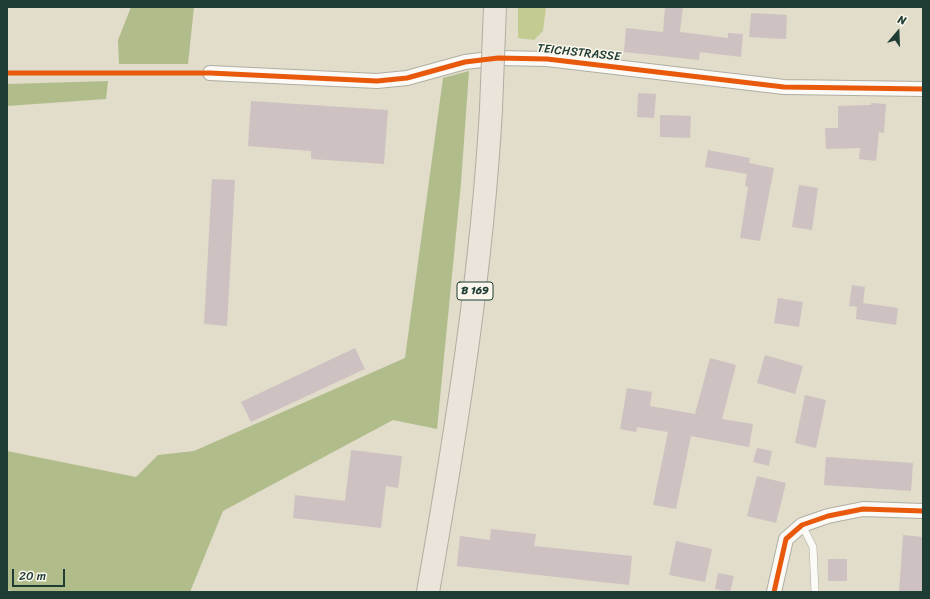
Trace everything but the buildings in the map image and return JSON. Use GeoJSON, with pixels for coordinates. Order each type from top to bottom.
{"type":"FeatureCollection","features":[{"type":"Feature","properties":{"kind":"main road","name":"B 169"},"geometry":{"type":"LineString","coordinates":[[428,592],[449,472],[477,273],[488,168],[495,7]]}},
{"type":"Feature","properties":{"kind":"street","name":"TEICHSTRASSE"},"geometry":{"type":"LineString","coordinates":[[210,72],[378,81],[407,78],[465,62],[498,58],[547,59],[784,87],[923,89]]}},
{"type":"Feature","properties":{"kind":"street"},"geometry":{"type":"LineString","coordinates":[[774,592],[786,538],[802,525],[828,516],[862,508],[923,511]]}},
{"type":"Feature","properties":{"kind":"lane"},"geometry":{"type":"LineString","coordinates":[[802,525],[813,547],[815,592]]}},
{"type":"Feature","properties":{"kind":"green space"},"geometry":{"type":"Polygon","coordinates":[[[131,7],[194,7],[188,64],[119,64],[118,40],[131,7]]]}},
{"type":"Feature","properties":{"kind":"green space"},"geometry":{"type":"Polygon","coordinates":[[[518,7],[546,7],[543,31],[534,40],[518,38],[518,7]]]}},
{"type":"Feature","properties":{"kind":"green space"},"geometry":{"type":"Polygon","coordinates":[[[469,71],[461,183],[437,429],[393,420],[223,511],[190,592],[19,592],[7,590],[7,451],[136,477],[158,455],[194,451],[405,358],[443,78],[469,71]]]}},
{"type":"Feature","properties":{"kind":"green space"},"geometry":{"type":"Polygon","coordinates":[[[108,81],[106,99],[7,106],[7,84],[108,81]]]}},
{"type":"Feature","properties":{"kind":"cycle path"},"geometry":{"type":"LineString","coordinates":[[7,73],[210,73],[377,81],[407,78],[465,62],[498,58],[547,59],[784,87],[923,89]]}},
{"type":"Feature","properties":{"kind":"cycle path"},"geometry":{"type":"LineString","coordinates":[[774,592],[786,539],[802,525],[828,516],[863,509],[923,511]]}}]}
